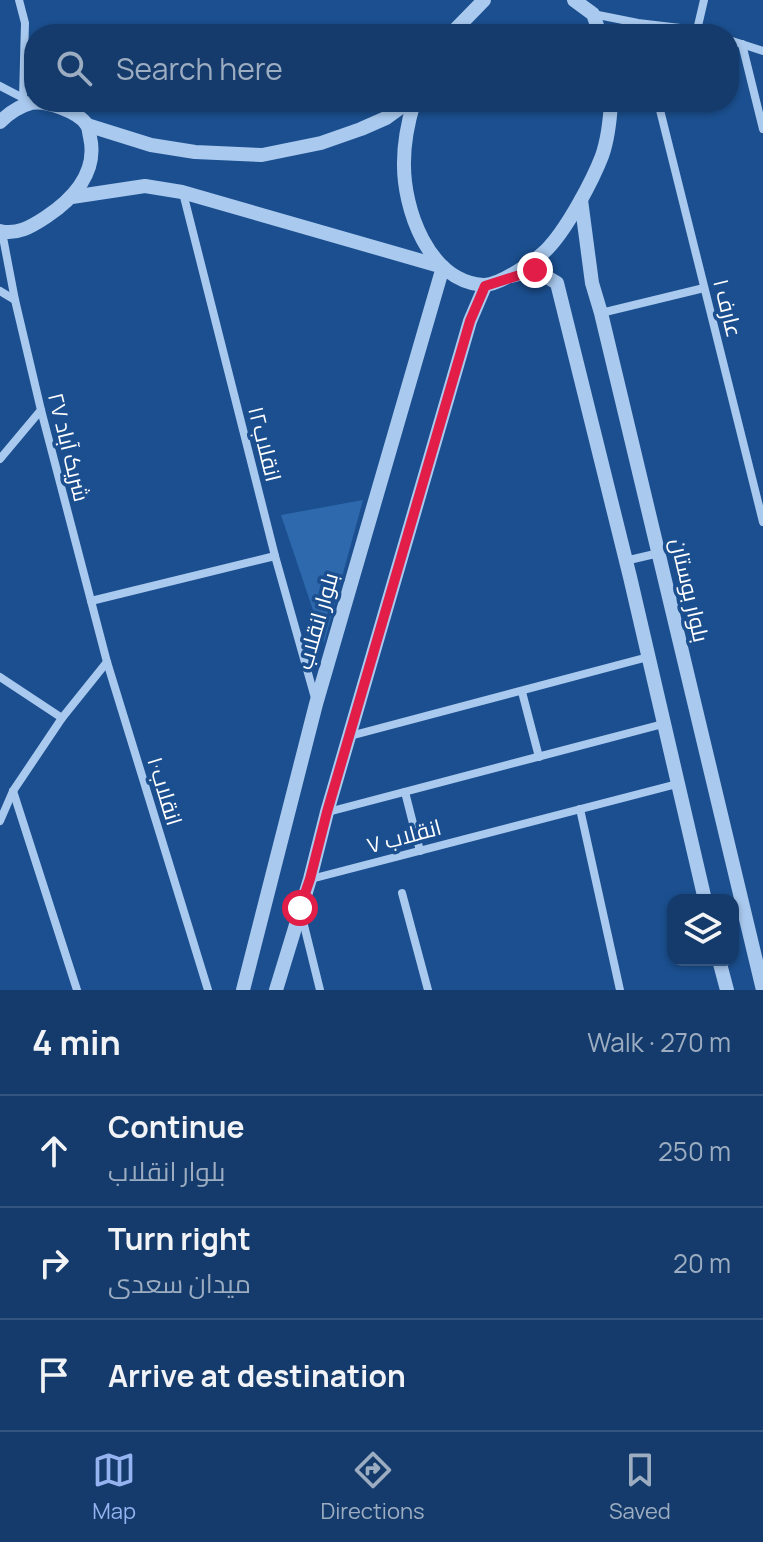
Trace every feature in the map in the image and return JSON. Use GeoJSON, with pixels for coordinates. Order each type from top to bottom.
{"type":"FeatureCollection","features":[{"type":"Feature","properties":{"kind":"street"},"geometry":{"type":"LineString","coordinates":[[19,0],[25,24]]}},
{"type":"Feature","properties":{"kind":"street"},"geometry":{"type":"LineString","coordinates":[[461,24],[484,0]]}},
{"type":"Feature","properties":{"kind":"street"},"geometry":{"type":"LineString","coordinates":[[574,0],[646,24]]}},
{"type":"Feature","properties":{"kind":"street"},"geometry":{"type":"LineString","coordinates":[[698,24],[704,0]]}},
{"type":"Feature","properties":{"kind":"street"},"geometry":{"type":"LineString","coordinates":[[739,43],[763,51]]}},
{"type":"Feature","properties":{"kind":"street"},"geometry":{"type":"LineString","coordinates":[[742,44],[763,129]]}},
{"type":"Feature","properties":{"kind":"street"},"geometry":{"type":"LineString","coordinates":[[0,86],[24,98]]}},
{"type":"Feature","properties":{"kind":"street"},"geometry":{"type":"LineString","coordinates":[[0,122],[24,103]]}},
{"type":"Feature","properties":{"kind":"street"},"geometry":{"type":"LineString","coordinates":[[73,112],[87,125],[151,145],[195,152],[262,155],[321,143],[361,129],[395,112]]}},
{"type":"Feature","properties":{"kind":"street"},"geometry":{"type":"LineString","coordinates":[[409,112],[404,164],[408,204],[426,246],[443,267],[461,280],[485,286],[535,270],[557,283],[704,894]]}},
{"type":"Feature","properties":{"kind":"street"},"geometry":{"type":"LineString","coordinates":[[511,276],[549,248],[581,200],[602,156],[610,112]]}},
{"type":"Feature","properties":{"kind":"street","name":"عارف ۱"},"geometry":{"type":"LineString","coordinates":[[660,112],[763,522]]}},
{"type":"Feature","properties":{"kind":"street"},"geometry":{"type":"LineString","coordinates":[[1,233],[16,233],[34,225],[72,197],[87,175],[93,148],[87,125]]}},
{"type":"Feature","properties":{"kind":"street"},"geometry":{"type":"LineString","coordinates":[[72,197],[145,186],[182,192],[443,267]]}},
{"type":"Feature","properties":{"kind":"street","name":"انقلاب۱۲"},"geometry":{"type":"LineString","coordinates":[[182,192],[316,704]]}},
{"type":"Feature","properties":{"kind":"street","name":"بلوار بوستان"},"geometry":{"type":"LineString","coordinates":[[581,200],[592,283],[763,990]]}},
{"type":"Feature","properties":{"kind":"street","name":"شریک آباد ۲۷"},"geometry":{"type":"LineString","coordinates":[[1,233],[41,410],[91,601]]}},
{"type":"Feature","properties":{"kind":"street","name":"بلوار انقلاب"},"geometry":{"type":"LineString","coordinates":[[243,990],[316,704],[443,267]]}},
{"type":"Feature","properties":{"kind":"street"},"geometry":{"type":"LineString","coordinates":[[276,990],[470,321],[485,286]]}},
{"type":"Feature","properties":{"kind":"street"},"geometry":{"type":"LineString","coordinates":[[601,313],[704,288]]}},
{"type":"Feature","properties":{"kind":"street"},"geometry":{"type":"LineString","coordinates":[[0,291],[15,300]]}},
{"type":"Feature","properties":{"kind":"street"},"geometry":{"type":"LineString","coordinates":[[0,459],[41,410]]}},
{"type":"Feature","properties":{"kind":"street"},"geometry":{"type":"LineString","coordinates":[[752,477],[763,474]]}},
{"type":"Feature","properties":{"kind":"street"},"geometry":{"type":"LineString","coordinates":[[625,561],[659,553]]}},
{"type":"Feature","properties":{"kind":"street"},"geometry":{"type":"LineString","coordinates":[[91,601],[275,556]]}},
{"type":"Feature","properties":{"kind":"street","name":"انقلاب۱۰"},"geometry":{"type":"LineString","coordinates":[[91,601],[208,990]]}},
{"type":"Feature","properties":{"kind":"street"},"geometry":{"type":"LineString","coordinates":[[350,736],[648,657]]}},
{"type":"Feature","properties":{"kind":"street"},"geometry":{"type":"LineString","coordinates":[[0,821],[13,791],[62,718],[107,662]]}},
{"type":"Feature","properties":{"kind":"street"},"geometry":{"type":"LineString","coordinates":[[0,677],[62,718]]}},
{"type":"Feature","properties":{"kind":"street"},"geometry":{"type":"LineString","coordinates":[[522,692],[539,757]]}},
{"type":"Feature","properties":{"kind":"street"},"geometry":{"type":"LineString","coordinates":[[327,812],[663,724]]}},
{"type":"Feature","properties":{"kind":"street","name":"انقلاب ۷"},"geometry":{"type":"LineString","coordinates":[[310,879],[677,784]]}},
{"type":"Feature","properties":{"kind":"street"},"geometry":{"type":"LineString","coordinates":[[13,791],[77,990]]}},
{"type":"Feature","properties":{"kind":"street"},"geometry":{"type":"LineString","coordinates":[[405,792],[420,851]]}},
{"type":"Feature","properties":{"kind":"street"},"geometry":{"type":"LineString","coordinates":[[580,809],[620,990]]}},
{"type":"Feature","properties":{"kind":"street"},"geometry":{"type":"LineString","coordinates":[[402,893],[428,990]]}},
{"type":"Feature","properties":{"kind":"street"},"geometry":{"type":"LineString","coordinates":[[300,908],[320,990]]}},
{"type":"Feature","properties":{"kind":"street"},"geometry":{"type":"LineString","coordinates":[[721,966],[727,990]]}},
{"type":"Feature","properties":{"kind":"shaded area"},"geometry":{"type":"Polygon","coordinates":[[[363,500],[324,643],[281,515],[363,500]]]}},
{"type":"Feature","properties":{"kind":"route"},"geometry":{"type":"LineString","coordinates":[[300,908],[470,321],[485,286],[535,270]]}}]}
